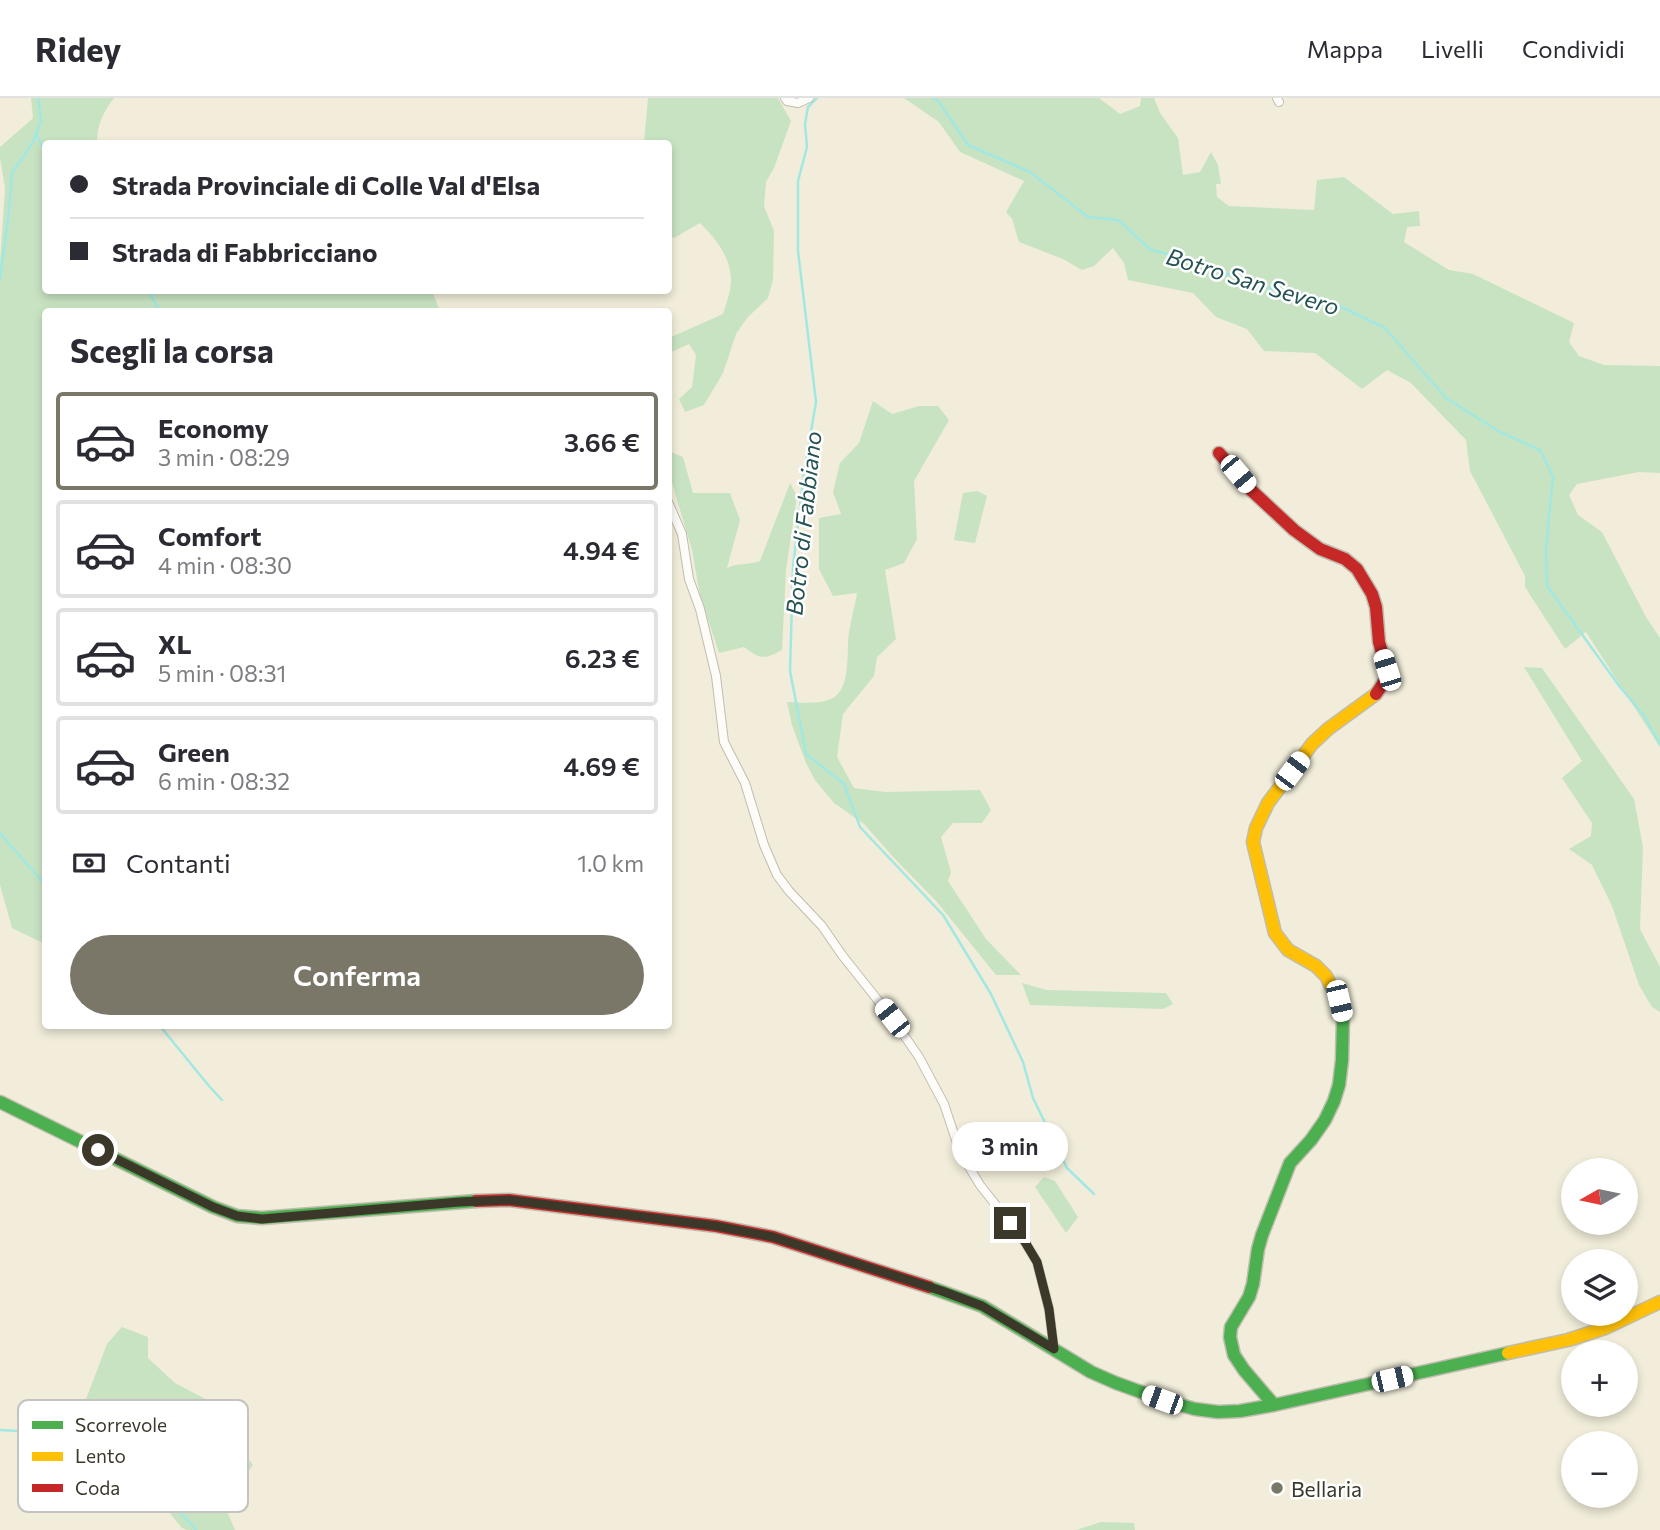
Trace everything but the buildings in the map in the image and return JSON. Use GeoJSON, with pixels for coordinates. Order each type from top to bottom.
{"type":"FeatureCollection","features":[{"type":"Feature","properties":{"kind":"main road"},"geometry":{"type":"LineString","coordinates":[[1220,453],[1251,489],[1294,530],[1320,549],[1345,559],[1357,569],[1372,594],[1376,607],[1378,642],[1387,670],[1382,687],[1374,696],[1312,744],[1268,803],[1256,828],[1253,842],[1275,933],[1289,950],[1316,966],[1326,976],[1339,1001],[1343,1018],[1342,1060],[1334,1101],[1311,1140],[1290,1163],[1262,1235],[1249,1297],[1231,1327],[1234,1355],[1274,1405]]}},
{"type":"Feature","properties":{"kind":"main road"},"geometry":{"type":"LineString","coordinates":[[0,1102],[213,1207],[237,1216],[262,1219],[509,1200],[716,1226],[773,1237],[982,1306],[1107,1379],[1195,1409],[1224,1412],[1274,1405],[1595,1332],[1660,1302]]}},
{"type":"Feature","properties":{"kind":"street"},"geometry":{"type":"LineString","coordinates":[[785,98],[786,101],[798,103],[808,98]]}},
{"type":"Feature","properties":{"kind":"street"},"geometry":{"type":"LineString","coordinates":[[672,511],[682,534],[689,579],[700,609],[716,676],[724,742],[745,783],[764,845],[777,875],[822,926],[919,1057],[944,1104],[960,1152],[980,1185],[1025,1242],[1037,1262],[1049,1309],[1054,1349]]}},
{"type":"Feature","properties":{"kind":"green space"},"geometry":{"type":"Polygon","coordinates":[[[31,98],[114,98],[101,119],[97,140],[42,140],[42,294],[433,294],[439,308],[42,308],[42,943],[12,928],[0,885],[0,263],[5,188],[0,147],[33,118],[31,98]]]}},
{"type":"Feature","properties":{"kind":"green space"},"geometry":{"type":"Polygon","coordinates":[[[648,98],[778,98],[791,121],[766,182],[764,206],[774,231],[773,280],[768,298],[747,318],[736,334],[723,373],[704,405],[685,412],[679,399],[692,387],[696,355],[689,344],[672,352],[672,337],[723,314],[730,289],[730,272],[722,249],[700,223],[672,237],[672,140],[644,140],[648,98]]]}},
{"type":"Feature","properties":{"kind":"green space"},"geometry":{"type":"Polygon","coordinates":[[[904,98],[1099,98],[1120,114],[1140,106],[1141,98],[1154,98],[1160,113],[1178,138],[1183,175],[1200,172],[1211,152],[1218,165],[1221,184],[1216,184],[1217,197],[1229,206],[1314,210],[1317,180],[1344,177],[1393,214],[1419,211],[1420,226],[1407,227],[1404,242],[1449,270],[1473,274],[1574,323],[1569,342],[1579,356],[1604,365],[1660,366],[1660,473],[1639,472],[1577,484],[1569,495],[1578,515],[1602,532],[1646,617],[1660,638],[1660,747],[1586,632],[1565,649],[1525,587],[1525,576],[1470,471],[1466,440],[1411,383],[1387,370],[1362,389],[1315,353],[1264,351],[1247,329],[1216,317],[1193,293],[1128,280],[1124,263],[1113,248],[1094,266],[1082,270],[1063,259],[1019,242],[1012,219],[1006,212],[1024,181],[960,152],[939,122],[904,98]]]}},
{"type":"Feature","properties":{"kind":"green space"},"geometry":{"type":"Polygon","coordinates":[[[873,401],[892,414],[919,406],[938,406],[949,420],[914,481],[917,539],[904,563],[885,570],[896,639],[877,657],[874,676],[843,714],[837,757],[854,788],[885,792],[980,790],[991,810],[982,823],[953,823],[941,837],[951,872],[948,881],[986,939],[1021,975],[996,975],[937,902],[864,824],[834,803],[815,780],[792,725],[787,702],[826,701],[838,694],[845,679],[849,632],[857,593],[833,596],[819,569],[819,518],[841,514],[833,492],[840,463],[859,443],[873,401]]]}},
{"type":"Feature","properties":{"kind":"green space"},"geometry":{"type":"Polygon","coordinates":[[[672,452],[683,457],[693,493],[730,493],[740,520],[727,568],[760,561],[790,483],[797,496],[786,570],[782,650],[766,657],[758,656],[744,647],[719,653],[700,595],[692,550],[672,483],[672,452]]]}},
{"type":"Feature","properties":{"kind":"green space"},"geometry":{"type":"Polygon","coordinates":[[[977,491],[987,496],[975,543],[954,540],[963,493],[977,491]]]}},
{"type":"Feature","properties":{"kind":"green space"},"geometry":{"type":"Polygon","coordinates":[[[1524,667],[1542,668],[1634,799],[1643,847],[1640,929],[1660,967],[1660,1012],[1652,1007],[1639,985],[1612,906],[1592,865],[1569,849],[1591,836],[1592,823],[1562,778],[1582,761],[1524,667]]]}},
{"type":"Feature","properties":{"kind":"green space"},"geometry":{"type":"Polygon","coordinates":[[[1022,983],[1047,990],[1166,993],[1173,1004],[1163,1009],[1030,1005],[1022,983]]]}},
{"type":"Feature","properties":{"kind":"green space"},"geometry":{"type":"Polygon","coordinates":[[[1044,1177],[1055,1181],[1078,1217],[1066,1233],[1035,1187],[1044,1177]]]}},
{"type":"Feature","properties":{"kind":"green space"},"geometry":{"type":"Polygon","coordinates":[[[122,1327],[148,1337],[148,1358],[175,1383],[207,1400],[86,1400],[107,1344],[122,1327]]]}},
{"type":"Feature","properties":{"kind":"green space"},"geometry":{"type":"Polygon","coordinates":[[[248,1458],[253,1465],[248,1471],[248,1458]]]}},
{"type":"Feature","properties":{"kind":"green space"},"geometry":{"type":"Polygon","coordinates":[[[169,1512],[227,1512],[235,1530],[187,1530],[182,1528],[169,1512]]]}},
{"type":"Feature","properties":{"kind":"green space"},"geometry":{"type":"Polygon","coordinates":[[[1101,1522],[1134,1523],[1135,1530],[1076,1530],[1101,1522]]]}},
{"type":"Feature","properties":{"kind":"waterway"},"geometry":{"type":"LineString","coordinates":[[0,279],[12,173],[33,142],[41,120],[38,98]]}},
{"type":"Feature","properties":{"kind":"waterway","name":"Botro di Fabbiano"},"geometry":{"type":"LineString","coordinates":[[817,98],[808,107],[805,124],[807,147],[798,181],[798,251],[816,402],[793,567],[790,671],[806,754],[844,784],[860,827],[943,915],[991,994],[1023,1062],[1033,1098],[1067,1168],[1094,1194]]}},
{"type":"Feature","properties":{"kind":"waterway","name":"Botro San Severo"},"geometry":{"type":"LineString","coordinates":[[933,98],[939,102],[968,145],[1030,172],[1088,217],[1118,220],[1151,250],[1180,257],[1264,287],[1325,299],[1385,328],[1446,398],[1500,432],[1540,450],[1553,477],[1546,548],[1547,586],[1645,717],[1660,745]]}},
{"type":"Feature","properties":{"kind":"waterway"},"geometry":{"type":"LineString","coordinates":[[36,133],[42,146]]}},
{"type":"Feature","properties":{"kind":"waterway"},"geometry":{"type":"LineString","coordinates":[[150,294],[158,308]]}},
{"type":"Feature","properties":{"kind":"waterway"},"geometry":{"type":"LineString","coordinates":[[0,833],[42,881]]}},
{"type":"Feature","properties":{"kind":"waterway"},"geometry":{"type":"LineString","coordinates":[[162,1029],[222,1100]]}},
{"type":"Feature","properties":{"kind":"waterway"},"geometry":{"type":"LineString","coordinates":[[0,1430],[18,1431]]}},
{"type":"Feature","properties":{"kind":"waterway"},"geometry":{"type":"LineString","coordinates":[[180,1512],[196,1530]]}},
{"type":"Feature","properties":{"kind":"traffic: fast"},"geometry":{"type":"LineString","coordinates":[[1274,1405],[1234,1355],[1231,1327],[1249,1297],[1262,1235],[1290,1163],[1325,1120],[1339,1085],[1343,1018],[1339,1001],[1330,984]]}},
{"type":"Feature","properties":{"kind":"traffic: fast"},"geometry":{"type":"LineString","coordinates":[[0,1102],[213,1207],[237,1216],[262,1218],[476,1201]]}},
{"type":"Feature","properties":{"kind":"traffic: fast"},"geometry":{"type":"LineString","coordinates":[[929,1287],[982,1306],[1091,1372],[1116,1383],[1169,1402],[1218,1412],[1274,1405],[1508,1353]]}},
{"type":"Feature","properties":{"kind":"traffic: slow"},"geometry":{"type":"LineString","coordinates":[[1330,984],[1316,966],[1288,950],[1275,933],[1253,842],[1256,828],[1268,803],[1312,744],[1376,694]]}},
{"type":"Feature","properties":{"kind":"traffic: slow"},"geometry":{"type":"LineString","coordinates":[[1508,1353],[1568,1340],[1605,1328],[1660,1302]]}},
{"type":"Feature","properties":{"kind":"traffic: jam"},"geometry":{"type":"LineString","coordinates":[[1219,453],[1251,490],[1294,530],[1320,549],[1345,559],[1357,569],[1372,594],[1376,607],[1379,642],[1387,670],[1386,679],[1376,694]]}},
{"type":"Feature","properties":{"kind":"traffic: jam"},"geometry":{"type":"LineString","coordinates":[[476,1201],[509,1200],[716,1226],[773,1237],[929,1287]]}},
{"type":"Feature","properties":{"kind":"place","name":"Bellaria"},"geometry":{"type":"Point","coordinates":[1277,1488]}},
{"type":"Feature","properties":{"kind":"route"},"geometry":{"type":"LineString","coordinates":[[98,1150],[213,1207],[237,1216],[262,1219],[509,1200],[716,1226],[773,1237],[982,1306],[1054,1349],[1049,1309],[1037,1262],[1010,1223]]}}]}
